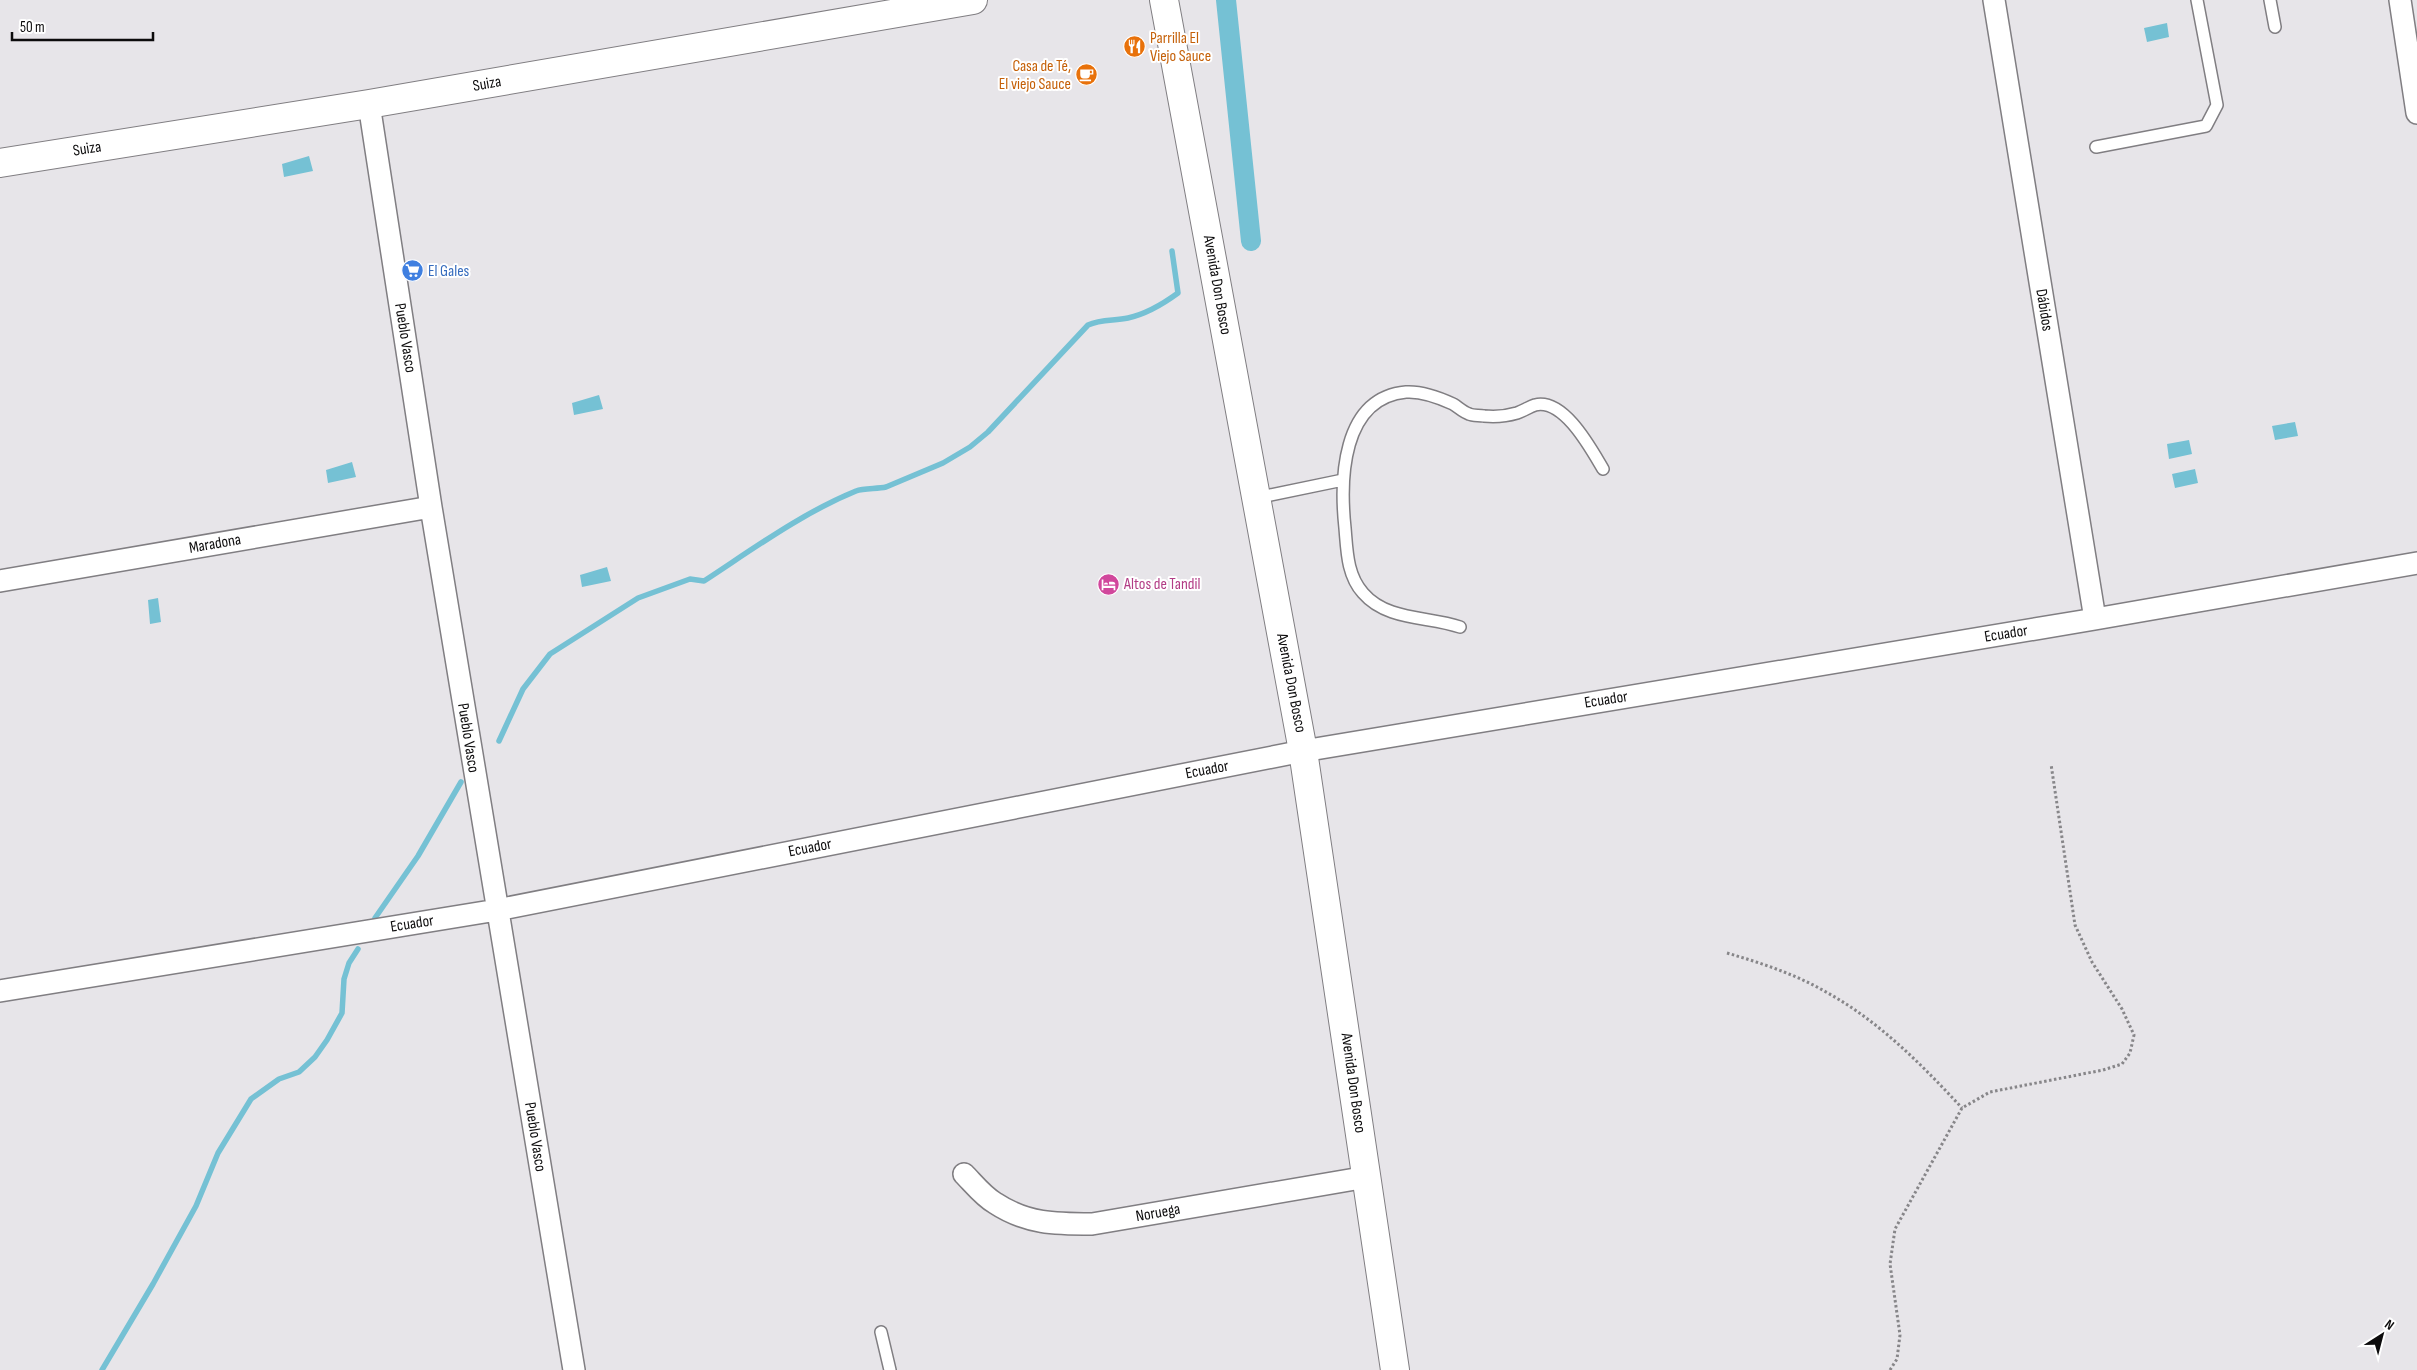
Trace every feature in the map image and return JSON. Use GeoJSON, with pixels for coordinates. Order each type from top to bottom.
{"type":"FeatureCollection","features":[{"type":"Feature","properties":{"kind":"main road","name":"Suiza"},"geometry":{"type":"LineString","coordinates":[[0,163],[369,104],[972,0]]}},
{"type":"Feature","properties":{"kind":"main road","name":"Avenida Don Bosco"},"geometry":{"type":"LineString","coordinates":[[1164,0],[1303,751],[1395,1370]]}},
{"type":"Feature","properties":{"kind":"street","name":"Dábidos"},"geometry":{"type":"LineString","coordinates":[[1994,0],[2095,619]]}},
{"type":"Feature","properties":{"kind":"street"},"geometry":{"type":"LineString","coordinates":[[2400,0],[2417,114]]}},
{"type":"Feature","properties":{"kind":"street","name":"Pueblo Vasco"},"geometry":{"type":"LineString","coordinates":[[369,104],[430,507],[574,1370]]}},
{"type":"Feature","properties":{"kind":"street","name":"Maradona"},"geometry":{"type":"LineString","coordinates":[[0,580],[430,507]]}},
{"type":"Feature","properties":{"kind":"street","name":"Ecuador"},"geometry":{"type":"LineString","coordinates":[[0,991],[497,910],[1303,751],[2095,619],[2417,562]]}},
{"type":"Feature","properties":{"kind":"street","name":"Noruega"},"geometry":{"type":"LineString","coordinates":[[964,1174],[994,1203],[1029,1220],[1056,1224],[1092,1224],[1366,1177]]}},
{"type":"Feature","properties":{"kind":"lane"},"geometry":{"type":"LineString","coordinates":[[2096,147],[2206,126],[2217,105],[2197,0]]}},
{"type":"Feature","properties":{"kind":"lane"},"geometry":{"type":"LineString","coordinates":[[2270,0],[2275,27]]}},
{"type":"Feature","properties":{"kind":"lane"},"geometry":{"type":"LineString","coordinates":[[1460,627],[1381,608],[1363,593],[1352,577],[1347,551],[1343,466],[1355,427],[1369,409],[1384,398],[1405,392],[1428,394],[1454,405],[1468,414],[1474,415],[1491,416],[1517,413],[1537,405],[1553,408],[1570,419],[1603,469]]}},
{"type":"Feature","properties":{"kind":"lane"},"geometry":{"type":"LineString","coordinates":[[1256,498],[1343,480]]}},
{"type":"Feature","properties":{"kind":"lane"},"geometry":{"type":"LineString","coordinates":[[880,1332],[890,1370]]}},
{"type":"Feature","properties":{"kind":"path"},"geometry":{"type":"LineString","coordinates":[[1890,1370],[1897,1360],[1900,1335],[1890,1264],[1896,1230],[1962,1108],[1990,1092],[2103,1070],[2122,1064],[2130,1053],[2134,1035],[2122,1008],[2092,962],[2075,925],[2051,764]]}},
{"type":"Feature","properties":{"kind":"path"},"geometry":{"type":"LineString","coordinates":[[1727,953],[1772,966],[1827,992],[1886,1033],[1928,1071],[1962,1108]]}},
{"type":"Feature","properties":{"kind":"water"},"geometry":{"type":"Polygon","coordinates":[[[2167,23],[2169,37],[2147,42],[2144,28],[2167,23]]]}},
{"type":"Feature","properties":{"kind":"water"},"geometry":{"type":"Polygon","coordinates":[[[309,156],[313,171],[284,177],[282,164],[309,156]]]}},
{"type":"Feature","properties":{"kind":"water"},"geometry":{"type":"Polygon","coordinates":[[[599,395],[603,409],[574,415],[572,403],[599,395]]]}},
{"type":"Feature","properties":{"kind":"water"},"geometry":{"type":"Polygon","coordinates":[[[2295,422],[2298,436],[2275,440],[2272,426],[2295,422]]]}},
{"type":"Feature","properties":{"kind":"water"},"geometry":{"type":"Polygon","coordinates":[[[2189,440],[2192,454],[2169,459],[2167,444],[2189,440]]]}},
{"type":"Feature","properties":{"kind":"water"},"geometry":{"type":"Polygon","coordinates":[[[352,462],[356,477],[328,483],[326,470],[352,462]]]}},
{"type":"Feature","properties":{"kind":"water"},"geometry":{"type":"Polygon","coordinates":[[[2195,469],[2198,483],[2175,488],[2172,474],[2195,469]]]}},
{"type":"Feature","properties":{"kind":"water"},"geometry":{"type":"Polygon","coordinates":[[[607,567],[611,581],[582,587],[580,575],[607,567]]]}},
{"type":"Feature","properties":{"kind":"water"},"geometry":{"type":"Polygon","coordinates":[[[158,598],[161,622],[150,624],[148,600],[158,598]]]}},
{"type":"Feature","properties":{"kind":"waterway"},"geometry":{"type":"LineString","coordinates":[[1226,0],[1251,241]]}},
{"type":"Feature","properties":{"kind":"waterway"},"geometry":{"type":"LineString","coordinates":[[499,741],[523,689],[550,654],[638,598],[690,579],[704,581],[778,532],[836,500],[859,490],[886,487],[943,463],[970,447],[988,432],[1088,325],[1141,314],[1160,305],[1178,293],[1172,251]]}},
{"type":"Feature","properties":{"kind":"waterway"},"geometry":{"type":"LineString","coordinates":[[375,918],[418,856],[461,782]]}},
{"type":"Feature","properties":{"kind":"waterway"},"geometry":{"type":"LineString","coordinates":[[102,1370],[196,1206],[218,1153],[251,1099],[279,1079],[299,1072],[315,1057],[327,1040],[342,1013],[344,979],[349,963],[358,949]]}},
{"type":"Feature","properties":{"kind":"place","name":"Parrilla El Viejo Sauce"},"geometry":{"type":"Point","coordinates":[1134,47]}},
{"type":"Feature","properties":{"kind":"place","name":"Casa de Té, El viejo Sauce"},"geometry":{"type":"Point","coordinates":[1087,75]}},
{"type":"Feature","properties":{"kind":"place","name":"El Gales"},"geometry":{"type":"Point","coordinates":[412,271]}},
{"type":"Feature","properties":{"kind":"place","name":"Altos de Tandil"},"geometry":{"type":"Point","coordinates":[1108,584]}}]}
